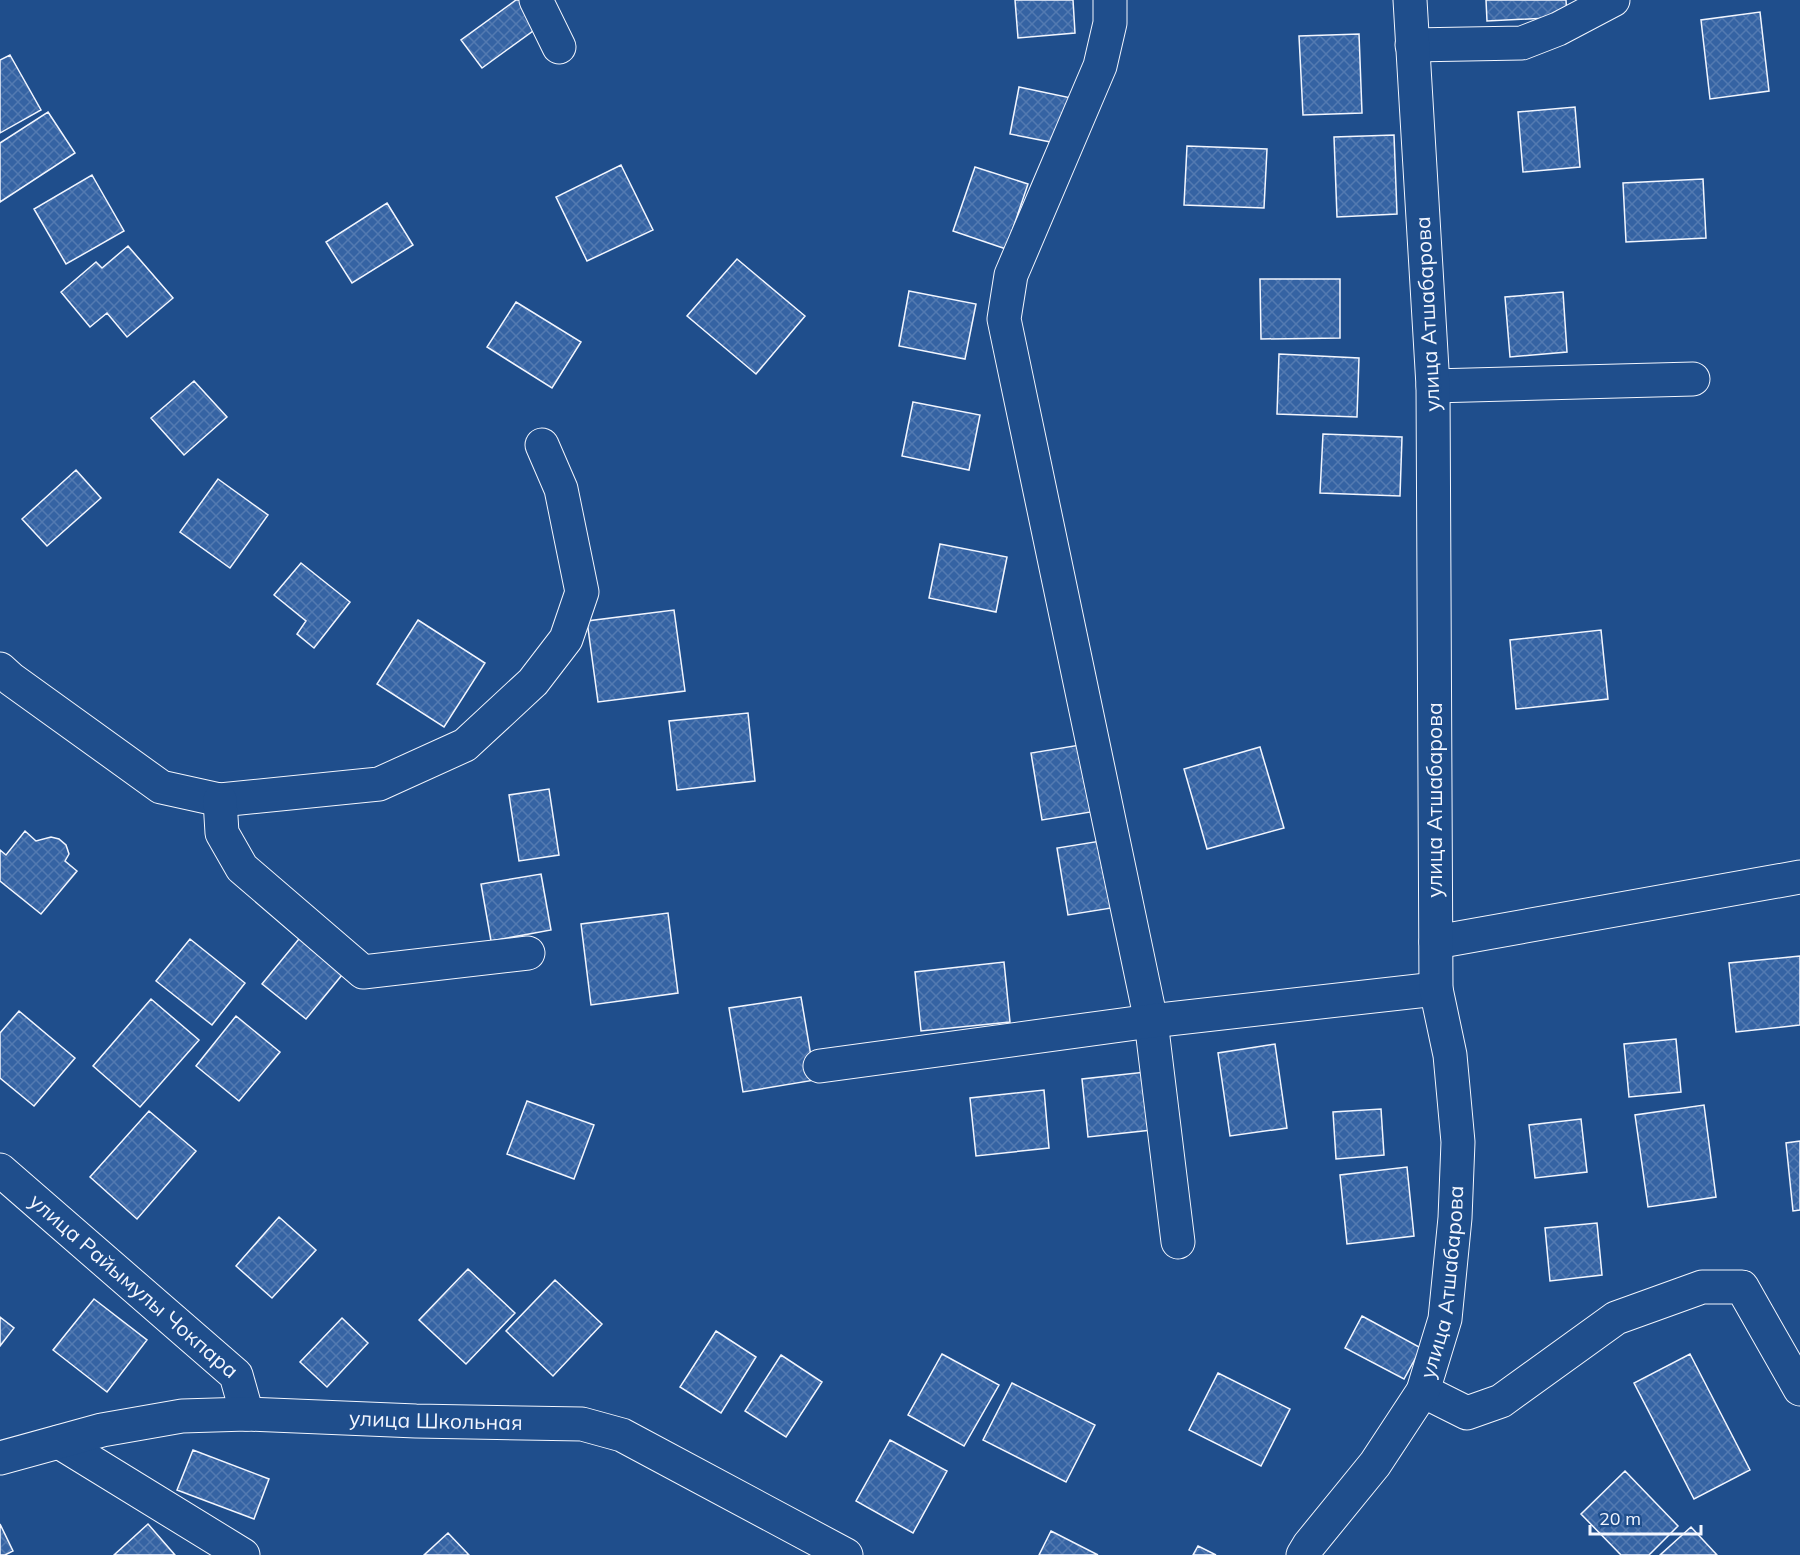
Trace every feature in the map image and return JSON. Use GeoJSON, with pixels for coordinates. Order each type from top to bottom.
{"type":"FeatureCollection","features":[{"type":"Feature","properties":{"kind":"street"},"geometry":{"type":"LineString","coordinates":[[536,0],[559,47]]}},
{"type":"Feature","properties":{"kind":"street"},"geometry":{"type":"LineString","coordinates":[[1110,0],[1110,23],[1100,66],[1011,275],[1004,319],[1151,1021],[1178,1242]]}},
{"type":"Feature","properties":{"kind":"street","name":"улица Атшабарова"},"geometry":{"type":"LineString","coordinates":[[1304,1555],[1309,1545],[1375,1464],[1423,1391],[1445,1319],[1455,1218],[1458,1142],[1450,1055],[1436,988],[1433,386],[1410,0]]}},
{"type":"Feature","properties":{"kind":"street"},"geometry":{"type":"LineString","coordinates":[[1412,45],[1522,43],[1558,29],[1613,0]]}},
{"type":"Feature","properties":{"kind":"street"},"geometry":{"type":"LineString","coordinates":[[1433,386],[1693,379]]}},
{"type":"Feature","properties":{"kind":"street"},"geometry":{"type":"LineString","coordinates":[[0,669],[161,787],[220,800],[379,784],[465,745],[533,682],[566,639],[582,592],[561,489],[542,445]]}},
{"type":"Feature","properties":{"kind":"street"},"geometry":{"type":"LineString","coordinates":[[220,800],[222,833],[242,868],[363,972],[528,953]]}},
{"type":"Feature","properties":{"kind":"street"},"geometry":{"type":"LineString","coordinates":[[1436,942],[1800,877]]}},
{"type":"Feature","properties":{"kind":"street"},"geometry":{"type":"LineString","coordinates":[[820,1066],[1151,1021],[1436,988]]}},
{"type":"Feature","properties":{"kind":"street","name":"улица Райымулы Чокпара"},"geometry":{"type":"LineString","coordinates":[[0,1170],[236,1375],[247,1414]]}},
{"type":"Feature","properties":{"kind":"street"},"geometry":{"type":"LineString","coordinates":[[1423,1391],[1467,1413],[1501,1401],[1616,1318],[1702,1287],[1742,1287],[1800,1389]]}},
{"type":"Feature","properties":{"kind":"street","name":"улица Школьная"},"geometry":{"type":"LineString","coordinates":[[0,1458],[102,1430],[182,1416],[247,1414],[416,1421],[582,1424],[622,1435],[846,1555]]}},
{"type":"Feature","properties":{"kind":"street"},"geometry":{"type":"LineString","coordinates":[[59,1442],[243,1555]]}},
{"type":"Feature","properties":{"kind":"building"},"geometry":{"type":"Polygon","coordinates":[[[516,0],[527,0],[544,23],[482,68],[461,40],[516,0]]]}},
{"type":"Feature","properties":{"kind":"building"},"geometry":{"type":"Polygon","coordinates":[[[1015,0],[1073,0],[1075,33],[1018,38],[1015,0]]]}},
{"type":"Feature","properties":{"kind":"building"},"geometry":{"type":"Polygon","coordinates":[[[1486,0],[1566,0],[1567,17],[1487,21],[1486,0]]]}},
{"type":"Feature","properties":{"kind":"building"},"geometry":{"type":"Polygon","coordinates":[[[1760,12],[1769,91],[1710,99],[1701,20],[1760,12]]]}},
{"type":"Feature","properties":{"kind":"building"},"geometry":{"type":"Polygon","coordinates":[[[1359,34],[1362,113],[1303,115],[1299,36],[1359,34]]]}},
{"type":"Feature","properties":{"kind":"building"},"geometry":{"type":"Polygon","coordinates":[[[10,55],[41,110],[0,133],[0,60],[10,55]]]}},
{"type":"Feature","properties":{"kind":"building"},"geometry":{"type":"Polygon","coordinates":[[[1019,87],[1076,99],[1066,145],[1010,134],[1019,87]]]}},
{"type":"Feature","properties":{"kind":"building"},"geometry":{"type":"Polygon","coordinates":[[[1575,107],[1580,167],[1523,172],[1518,112],[1575,107]]]}},
{"type":"Feature","properties":{"kind":"building"},"geometry":{"type":"Polygon","coordinates":[[[48,112],[75,153],[0,202],[0,143],[48,112]]]}},
{"type":"Feature","properties":{"kind":"building"},"geometry":{"type":"Polygon","coordinates":[[[1394,135],[1397,214],[1337,217],[1334,137],[1394,135]]]}},
{"type":"Feature","properties":{"kind":"building"},"geometry":{"type":"Polygon","coordinates":[[[1187,146],[1267,149],[1264,208],[1184,205],[1187,146]]]}},
{"type":"Feature","properties":{"kind":"building"},"geometry":{"type":"Polygon","coordinates":[[[621,165],[653,230],[587,261],[556,197],[621,165]]]}},
{"type":"Feature","properties":{"kind":"building"},"geometry":{"type":"Polygon","coordinates":[[[975,167],[1028,184],[1006,249],[953,231],[975,167]]]}},
{"type":"Feature","properties":{"kind":"building"},"geometry":{"type":"Polygon","coordinates":[[[92,175],[124,231],[66,264],[34,209],[92,175]]]}},
{"type":"Feature","properties":{"kind":"building"},"geometry":{"type":"Polygon","coordinates":[[[1703,179],[1706,238],[1626,242],[1623,183],[1703,179]]]}},
{"type":"Feature","properties":{"kind":"building"},"geometry":{"type":"Polygon","coordinates":[[[387,203],[413,245],[352,283],[326,242],[387,203]]]}},
{"type":"Feature","properties":{"kind":"building"},"geometry":{"type":"Polygon","coordinates":[[[128,246],[173,298],[127,337],[107,313],[90,327],[61,292],[96,262],[102,268],[128,246]]]}},
{"type":"Feature","properties":{"kind":"building"},"geometry":{"type":"Polygon","coordinates":[[[737,259],[805,316],[756,374],[687,316],[737,259]]]}},
{"type":"Feature","properties":{"kind":"building"},"geometry":{"type":"Polygon","coordinates":[[[1260,279],[1340,279],[1340,338],[1261,339],[1260,279]]]}},
{"type":"Feature","properties":{"kind":"building"},"geometry":{"type":"Polygon","coordinates":[[[909,291],[976,304],[965,359],[899,346],[909,291]]]}},
{"type":"Feature","properties":{"kind":"building"},"geometry":{"type":"Polygon","coordinates":[[[1563,292],[1567,352],[1510,357],[1505,297],[1563,292]]]}},
{"type":"Feature","properties":{"kind":"building"},"geometry":{"type":"Polygon","coordinates":[[[516,302],[581,342],[552,388],[487,347],[516,302]]]}},
{"type":"Feature","properties":{"kind":"building"},"geometry":{"type":"Polygon","coordinates":[[[1279,354],[1359,358],[1357,417],[1277,414],[1279,354]]]}},
{"type":"Feature","properties":{"kind":"building"},"geometry":{"type":"Polygon","coordinates":[[[194,381],[227,417],[184,455],[151,418],[194,381]]]}},
{"type":"Feature","properties":{"kind":"building"},"geometry":{"type":"Polygon","coordinates":[[[913,402],[980,415],[969,470],[902,456],[913,402]]]}},
{"type":"Feature","properties":{"kind":"building"},"geometry":{"type":"Polygon","coordinates":[[[1323,434],[1402,437],[1400,496],[1320,493],[1323,434]]]}},
{"type":"Feature","properties":{"kind":"building"},"geometry":{"type":"Polygon","coordinates":[[[76,470],[101,498],[47,546],[22,519],[76,470]]]}},
{"type":"Feature","properties":{"kind":"building"},"geometry":{"type":"Polygon","coordinates":[[[218,479],[268,515],[230,568],[180,532],[218,479]]]}},
{"type":"Feature","properties":{"kind":"building"},"geometry":{"type":"Polygon","coordinates":[[[940,544],[1007,557],[996,612],[929,598],[940,544]]]}},
{"type":"Feature","properties":{"kind":"building"},"geometry":{"type":"Polygon","coordinates":[[[301,563],[350,602],[314,648],[297,634],[306,621],[274,595],[301,563]]]}},
{"type":"Feature","properties":{"kind":"building"},"geometry":{"type":"Polygon","coordinates":[[[674,610],[685,691],[598,702],[587,621],[674,610]]]}},
{"type":"Feature","properties":{"kind":"building"},"geometry":{"type":"Polygon","coordinates":[[[418,620],[485,663],[444,727],[377,684],[418,620]]]}},
{"type":"Feature","properties":{"kind":"building"},"geometry":{"type":"Polygon","coordinates":[[[1601,630],[1608,699],[1516,709],[1510,640],[1601,630]]]}},
{"type":"Feature","properties":{"kind":"building"},"geometry":{"type":"Polygon","coordinates":[[[748,713],[755,781],[677,790],[669,721],[748,713]]]}},
{"type":"Feature","properties":{"kind":"building"},"geometry":{"type":"Polygon","coordinates":[[[1086,744],[1097,811],[1042,820],[1031,753],[1086,744]]]}},
{"type":"Feature","properties":{"kind":"building"},"geometry":{"type":"Polygon","coordinates":[[[1260,747],[1284,828],[1207,849],[1184,769],[1260,747]]]}},
{"type":"Feature","properties":{"kind":"building"},"geometry":{"type":"Polygon","coordinates":[[[549,789],[559,855],[519,861],[509,795],[549,789]]]}},
{"type":"Feature","properties":{"kind":"building"},"geometry":{"type":"Polygon","coordinates":[[[25,831],[36,841],[51,837],[59,839],[66,845],[69,854],[65,861],[77,871],[41,914],[0,881],[0,850],[6,855],[25,831]]]}},
{"type":"Feature","properties":{"kind":"building"},"geometry":{"type":"Polygon","coordinates":[[[1113,839],[1124,906],[1068,915],[1057,848],[1113,839]]]}},
{"type":"Feature","properties":{"kind":"building"},"geometry":{"type":"Polygon","coordinates":[[[541,874],[551,930],[491,941],[481,884],[541,874]]]}},
{"type":"Feature","properties":{"kind":"building"},"geometry":{"type":"Polygon","coordinates":[[[668,913],[678,993],[591,1005],[581,924],[668,913]]]}},
{"type":"Feature","properties":{"kind":"building"},"geometry":{"type":"Polygon","coordinates":[[[303,934],[346,970],[306,1019],[262,984],[303,934]]]}},
{"type":"Feature","properties":{"kind":"building"},"geometry":{"type":"Polygon","coordinates":[[[190,939],[245,983],[212,1025],[156,981],[190,939]]]}},
{"type":"Feature","properties":{"kind":"building"},"geometry":{"type":"Polygon","coordinates":[[[1800,956],[1800,1025],[1736,1032],[1729,963],[1800,956]]]}},
{"type":"Feature","properties":{"kind":"building"},"geometry":{"type":"Polygon","coordinates":[[[1004,962],[1010,1022],[921,1031],[915,972],[1004,962]]]}},
{"type":"Feature","properties":{"kind":"building"},"geometry":{"type":"Polygon","coordinates":[[[801,997],[815,1080],[743,1092],[729,1008],[801,997]]]}},
{"type":"Feature","properties":{"kind":"building"},"geometry":{"type":"Polygon","coordinates":[[[151,999],[199,1040],[140,1107],[93,1066],[151,999]]]}},
{"type":"Feature","properties":{"kind":"building"},"geometry":{"type":"Polygon","coordinates":[[[19,1011],[75,1058],[34,1106],[0,1078],[0,1033],[19,1011]]]}},
{"type":"Feature","properties":{"kind":"building"},"geometry":{"type":"Polygon","coordinates":[[[236,1016],[280,1052],[239,1101],[196,1066],[236,1016]]]}},
{"type":"Feature","properties":{"kind":"building"},"geometry":{"type":"Polygon","coordinates":[[[1676,1039],[1681,1092],[1629,1097],[1624,1044],[1676,1039]]]}},
{"type":"Feature","properties":{"kind":"building"},"geometry":{"type":"Polygon","coordinates":[[[1275,1044],[1287,1128],[1230,1136],[1218,1053],[1275,1044]]]}},
{"type":"Feature","properties":{"kind":"building"},"geometry":{"type":"Polygon","coordinates":[[[1155,1071],[1161,1129],[1088,1137],[1082,1079],[1155,1071]]]}},
{"type":"Feature","properties":{"kind":"building"},"geometry":{"type":"Polygon","coordinates":[[[1044,1090],[1049,1148],[976,1156],[970,1098],[1044,1090]]]}},
{"type":"Feature","properties":{"kind":"building"},"geometry":{"type":"Polygon","coordinates":[[[527,1101],[594,1125],[574,1179],[507,1154],[527,1101]]]}},
{"type":"Feature","properties":{"kind":"building"},"geometry":{"type":"Polygon","coordinates":[[[1704,1105],[1716,1197],[1648,1207],[1635,1115],[1704,1105]]]}},
{"type":"Feature","properties":{"kind":"building"},"geometry":{"type":"Polygon","coordinates":[[[1381,1109],[1384,1155],[1336,1159],[1333,1112],[1381,1109]]]}},
{"type":"Feature","properties":{"kind":"building"},"geometry":{"type":"Polygon","coordinates":[[[149,1111],[196,1151],[137,1219],[90,1177],[149,1111]]]}},
{"type":"Feature","properties":{"kind":"building"},"geometry":{"type":"Polygon","coordinates":[[[1581,1119],[1587,1172],[1535,1178],[1529,1125],[1581,1119]]]}},
{"type":"Feature","properties":{"kind":"building"},"geometry":{"type":"Polygon","coordinates":[[[1800,1141],[1800,1210],[1793,1211],[1786,1143],[1800,1141]]]}},
{"type":"Feature","properties":{"kind":"building"},"geometry":{"type":"Polygon","coordinates":[[[1407,1167],[1414,1236],[1347,1244],[1340,1175],[1407,1167]]]}},
{"type":"Feature","properties":{"kind":"building"},"geometry":{"type":"Polygon","coordinates":[[[279,1217],[316,1250],[272,1298],[236,1266],[279,1217]]]}},
{"type":"Feature","properties":{"kind":"building"},"geometry":{"type":"Polygon","coordinates":[[[1597,1223],[1602,1275],[1550,1281],[1545,1228],[1597,1223]]]}},
{"type":"Feature","properties":{"kind":"building"},"geometry":{"type":"Polygon","coordinates":[[[468,1269],[515,1313],[466,1364],[419,1320],[468,1269]]]}},
{"type":"Feature","properties":{"kind":"building"},"geometry":{"type":"Polygon","coordinates":[[[555,1280],[602,1324],[553,1376],[506,1331],[555,1280]]]}},
{"type":"Feature","properties":{"kind":"building"},"geometry":{"type":"Polygon","coordinates":[[[94,1299],[147,1340],[107,1392],[53,1350],[94,1299]]]}},
{"type":"Feature","properties":{"kind":"building"},"geometry":{"type":"Polygon","coordinates":[[[1362,1316],[1421,1348],[1404,1379],[1345,1348],[1362,1316]]]}},
{"type":"Feature","properties":{"kind":"building"},"geometry":{"type":"Polygon","coordinates":[[[0,1317],[14,1328],[0,1346],[0,1317]]]}},
{"type":"Feature","properties":{"kind":"building"},"geometry":{"type":"Polygon","coordinates":[[[342,1318],[368,1343],[327,1387],[300,1362],[342,1318]]]}},
{"type":"Feature","properties":{"kind":"building"},"geometry":{"type":"Polygon","coordinates":[[[716,1331],[756,1357],[721,1413],[680,1387],[716,1331]]]}},
{"type":"Feature","properties":{"kind":"building"},"geometry":{"type":"Polygon","coordinates":[[[942,1354],[999,1385],[964,1446],[908,1415],[942,1354]]]}},
{"type":"Feature","properties":{"kind":"building"},"geometry":{"type":"Polygon","coordinates":[[[1690,1354],[1750,1470],[1694,1499],[1634,1383],[1690,1354]]]}},
{"type":"Feature","properties":{"kind":"building"},"geometry":{"type":"Polygon","coordinates":[[[781,1355],[822,1382],[786,1437],[745,1411],[781,1355]]]}},
{"type":"Feature","properties":{"kind":"building"},"geometry":{"type":"Polygon","coordinates":[[[1218,1373],[1290,1409],[1261,1466],[1189,1430],[1218,1373]]]}},
{"type":"Feature","properties":{"kind":"building"},"geometry":{"type":"Polygon","coordinates":[[[1012,1383],[1095,1425],[1066,1482],[983,1440],[1012,1383]]]}},
{"type":"Feature","properties":{"kind":"building"},"geometry":{"type":"Polygon","coordinates":[[[890,1440],[947,1471],[913,1533],[856,1501],[890,1440]]]}},
{"type":"Feature","properties":{"kind":"building"},"geometry":{"type":"Polygon","coordinates":[[[193,1450],[269,1479],[254,1519],[177,1490],[193,1450]]]}},
{"type":"Feature","properties":{"kind":"building"},"geometry":{"type":"Polygon","coordinates":[[[1625,1471],[1678,1526],[1649,1555],[1621,1555],[1581,1514],[1625,1471]]]}},
{"type":"Feature","properties":{"kind":"building"},"geometry":{"type":"Polygon","coordinates":[[[0,1524],[13,1551],[5,1555],[0,1555],[0,1524]]]}},
{"type":"Feature","properties":{"kind":"building"},"geometry":{"type":"Polygon","coordinates":[[[148,1524],[175,1555],[114,1555],[148,1524]]]}},
{"type":"Feature","properties":{"kind":"building"},"geometry":{"type":"Polygon","coordinates":[[[1691,1527],[1717,1555],[1660,1555],[1691,1527]]]}},
{"type":"Feature","properties":{"kind":"building"},"geometry":{"type":"Polygon","coordinates":[[[1051,1531],[1098,1555],[1039,1555],[1051,1531]]]}},
{"type":"Feature","properties":{"kind":"building"},"geometry":{"type":"Polygon","coordinates":[[[448,1533],[469,1555],[424,1555],[448,1533]]]}},
{"type":"Feature","properties":{"kind":"building"},"geometry":{"type":"Polygon","coordinates":[[[1198,1546],[1216,1555],[1193,1555],[1198,1546]]]}}]}
